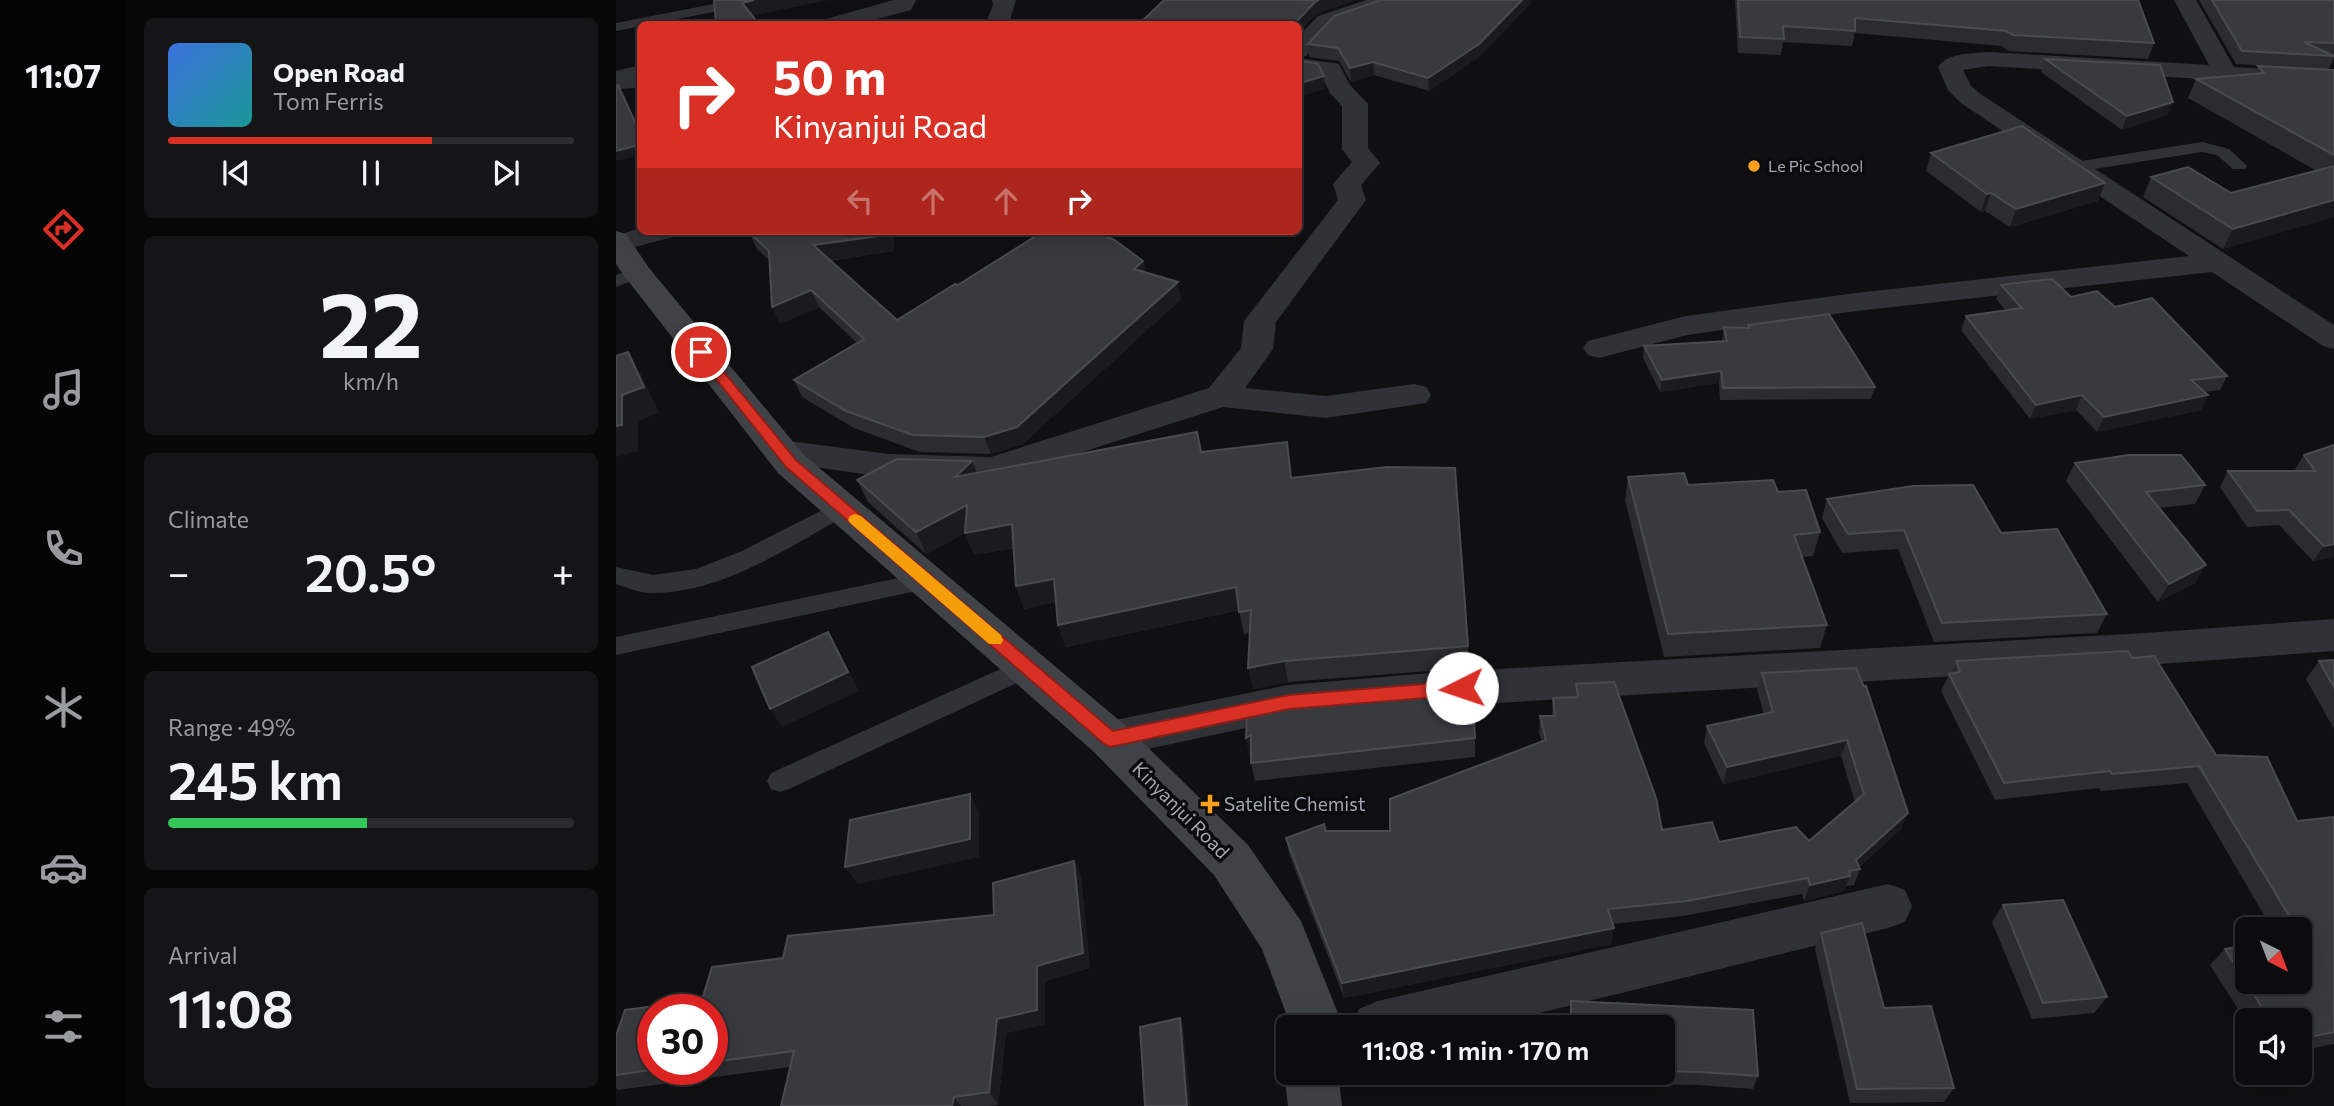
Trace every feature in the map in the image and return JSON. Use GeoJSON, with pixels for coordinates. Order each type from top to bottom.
{"type":"FeatureCollection","features":[{"type":"Feature","properties":{"kind":"main road","name":"Kinyanjui Road"},"geometry":{"type":"LineString","coordinates":[[622,260],[791,464],[1110,739],[1231,860],[1283,937],[1313,1015]]}},
{"type":"Feature","properties":{"kind":"main road"},"geometry":{"type":"LineString","coordinates":[[1312,1085],[1315,1106]]}},
{"type":"Feature","properties":{"kind":"street"},"geometry":{"type":"LineString","coordinates":[[846,21],[903,5],[905,0]]}},
{"type":"Feature","properties":{"kind":"street"},"geometry":{"type":"LineString","coordinates":[[999,21],[1004,5],[1002,1],[1005,0]]}},
{"type":"Feature","properties":{"kind":"street"},"geometry":{"type":"LineString","coordinates":[[1302,47],[1326,21],[1388,0]]}},
{"type":"Feature","properties":{"kind":"street"},"geometry":{"type":"LineString","coordinates":[[2185,0],[2225,74]]}},
{"type":"Feature","properties":{"kind":"street"},"geometry":{"type":"LineString","coordinates":[[2334,80],[1988,59],[1961,62],[1950,67],[1960,90],[2334,339]]}},
{"type":"Feature","properties":{"kind":"street"},"geometry":{"type":"LineString","coordinates":[[1221,396],[1256,349],[1260,321],[1352,200],[1347,184],[1366,163],[1355,149],[1355,104],[1339,88],[1330,69],[1302,66]]}},
{"type":"Feature","properties":{"kind":"street"},"geometry":{"type":"LineString","coordinates":[[616,79],[637,73]]}},
{"type":"Feature","properties":{"kind":"street"},"geometry":{"type":"LineString","coordinates":[[622,260],[657,235]]}},
{"type":"Feature","properties":{"kind":"street"},"geometry":{"type":"LineString","coordinates":[[1599,348],[1686,326],[1856,302],[2218,262]]}},
{"type":"Feature","properties":{"kind":"street"},"geometry":{"type":"LineString","coordinates":[[782,452],[889,466],[992,469],[1221,396],[1326,407],[1414,395]]}},
{"type":"Feature","properties":{"kind":"street"},"geometry":{"type":"LineString","coordinates":[[1110,739],[1289,702],[1443,689],[2146,649],[2334,635]]}},
{"type":"Feature","properties":{"kind":"street"},"geometry":{"type":"LineString","coordinates":[[1429,1015],[1888,906]]}},
{"type":"Feature","properties":{"kind":"lane"},"geometry":{"type":"LineString","coordinates":[[647,21],[754,0]]}},
{"type":"Feature","properties":{"kind":"lane"},"geometry":{"type":"LineString","coordinates":[[616,27],[637,23]]}},
{"type":"Feature","properties":{"kind":"lane"},"geometry":{"type":"LineString","coordinates":[[616,85],[637,84]]}},
{"type":"Feature","properties":{"kind":"lane"},"geometry":{"type":"LineString","coordinates":[[2075,167],[2202,147],[2223,152],[2239,166]]}},
{"type":"Feature","properties":{"kind":"lane"},"geometry":{"type":"LineString","coordinates":[[616,575],[653,584],[697,577],[759,553],[842,508]]}},
{"type":"Feature","properties":{"kind":"lane"},"geometry":{"type":"LineString","coordinates":[[616,646],[927,581]]}},
{"type":"Feature","properties":{"kind":"lane"},"geometry":{"type":"LineString","coordinates":[[780,781],[1027,667]]}},
{"type":"Feature","properties":{"kind":"building"},"geometry":{"type":"Polygon","coordinates":[[[714,0],[754,0],[742,3],[757,21],[716,21],[714,0]]]}},
{"type":"Feature","properties":{"kind":"building"},"geometry":{"type":"Polygon","coordinates":[[[1164,0],[1319,0],[1297,21],[1142,21],[1164,0]]]}},
{"type":"Feature","properties":{"kind":"building"},"geometry":{"type":"Polygon","coordinates":[[[1381,0],[1522,0],[1479,44],[1428,78],[1373,62],[1350,68],[1338,48],[1308,44],[1334,16],[1381,0]]]}},
{"type":"Feature","properties":{"kind":"building"},"geometry":{"type":"Polygon","coordinates":[[[1738,0],[2138,0],[2154,43],[2013,35],[2006,31],[1855,18],[1855,31],[1783,26],[1784,39],[1740,37],[1738,0]]]}},
{"type":"Feature","properties":{"kind":"building"},"geometry":{"type":"Polygon","coordinates":[[[2212,0],[2334,0],[2334,43],[2304,42],[2334,56],[2242,51],[2212,0]]]}},
{"type":"Feature","properties":{"kind":"building"},"geometry":{"type":"Polygon","coordinates":[[[2045,59],[2160,65],[2173,102],[2127,116],[2045,59]]]}},
{"type":"Feature","properties":{"kind":"building"},"geometry":{"type":"Polygon","coordinates":[[[1302,61],[1318,64],[1324,76],[1302,83],[1302,61]]]}},
{"type":"Feature","properties":{"kind":"building"},"geometry":{"type":"Polygon","coordinates":[[[2258,66],[2334,70],[2334,155],[2196,79],[2264,73],[2258,66]]]}},
{"type":"Feature","properties":{"kind":"building"},"geometry":{"type":"Polygon","coordinates":[[[618,85],[637,126],[637,146],[616,151],[618,85]]]}},
{"type":"Feature","properties":{"kind":"building"},"geometry":{"type":"Polygon","coordinates":[[[2022,126],[2105,183],[2016,209],[1991,193],[1987,194],[1931,153],[2022,126]]]}},
{"type":"Feature","properties":{"kind":"building"},"geometry":{"type":"Polygon","coordinates":[[[2334,166],[2334,200],[2233,229],[2151,177],[2188,167],[2231,193],[2334,166]]]}},
{"type":"Feature","properties":{"kind":"building"},"geometry":{"type":"Polygon","coordinates":[[[752,235],[887,235],[813,245],[897,320],[1037,235],[1100,235],[1113,239],[1143,261],[1134,269],[1178,282],[1017,427],[984,437],[913,435],[846,411],[794,380],[864,339],[811,290],[772,307],[769,251],[752,235]]]}},
{"type":"Feature","properties":{"kind":"building"},"geometry":{"type":"Polygon","coordinates":[[[2052,279],[2071,297],[2097,291],[2115,307],[2152,298],[2227,376],[2191,380],[2208,395],[2104,417],[2082,395],[2036,405],[1966,316],[2022,308],[2001,285],[2052,279]]]}},
{"type":"Feature","properties":{"kind":"building"},"geometry":{"type":"Polygon","coordinates":[[[1829,314],[1875,387],[1723,388],[1721,371],[1662,380],[1644,346],[1727,341],[1724,327],[1749,328],[1748,325],[1829,314]]]}},
{"type":"Feature","properties":{"kind":"building"},"geometry":{"type":"Polygon","coordinates":[[[628,352],[644,387],[622,395],[622,425],[616,426],[616,356],[628,352]]]}},
{"type":"Feature","properties":{"kind":"building"},"geometry":{"type":"Polygon","coordinates":[[[1197,432],[1201,452],[1287,442],[1291,478],[1387,467],[1455,468],[1468,646],[1284,661],[1248,668],[1251,610],[1239,612],[1236,587],[1058,625],[1054,579],[1016,586],[1012,524],[965,533],[967,505],[916,532],[857,480],[897,459],[972,461],[955,477],[1197,432]]]}},
{"type":"Feature","properties":{"kind":"building"},"geometry":{"type":"Polygon","coordinates":[[[2334,445],[2334,544],[2324,546],[2289,510],[2257,511],[2228,471],[2315,471],[2304,455],[2334,445]]]}},
{"type":"Feature","properties":{"kind":"building"},"geometry":{"type":"Polygon","coordinates":[[[2129,455],[2181,455],[2205,485],[2146,492],[2206,565],[2169,584],[2075,463],[2129,455]]]}},
{"type":"Feature","properties":{"kind":"building"},"geometry":{"type":"Polygon","coordinates":[[[1684,473],[1688,485],[1773,480],[1778,492],[1806,490],[1820,532],[1794,535],[1827,625],[1668,634],[1628,477],[1684,473]]]}},
{"type":"Feature","properties":{"kind":"building"},"geometry":{"type":"Polygon","coordinates":[[[1973,485],[2001,533],[2057,529],[2107,614],[1942,623],[1904,530],[1848,534],[1827,499],[1913,486],[1973,485]]]}},
{"type":"Feature","properties":{"kind":"building"},"geometry":{"type":"Polygon","coordinates":[[[828,632],[848,672],[770,709],[752,667],[828,632]]]}},
{"type":"Feature","properties":{"kind":"building"},"geometry":{"type":"Polygon","coordinates":[[[2128,651],[2132,658],[2154,656],[2216,755],[2267,757],[2297,821],[2334,817],[2334,1032],[2312,1037],[2312,1008],[2262,1008],[2254,994],[2312,994],[2312,917],[2290,917],[2199,766],[2112,774],[2110,771],[2004,783],[1949,674],[1960,672],[1956,661],[2128,651]]]}},
{"type":"Feature","properties":{"kind":"building"},"geometry":{"type":"Polygon","coordinates":[[[2334,660],[2334,687],[2319,661],[2334,660]]]}},
{"type":"Feature","properties":{"kind":"building"},"geometry":{"type":"Polygon","coordinates":[[[1856,668],[1864,687],[1866,686],[1908,813],[1856,860],[1860,869],[1849,871],[1850,876],[1810,885],[1808,878],[1687,901],[1608,909],[1614,928],[1342,983],[1286,838],[1324,824],[1326,831],[1390,831],[1390,799],[1546,740],[1540,716],[1555,716],[1553,698],[1578,697],[1576,684],[1614,682],[1656,798],[1662,830],[1712,822],[1719,842],[1796,827],[1809,841],[1864,794],[1847,740],[1727,767],[1707,726],[1773,712],[1762,673],[1856,668]]]}},
{"type":"Feature","properties":{"kind":"building"},"geometry":{"type":"Polygon","coordinates":[[[1472,688],[1475,738],[1251,763],[1251,735],[1246,738],[1247,711],[1285,703],[1472,688]]]}},
{"type":"Feature","properties":{"kind":"building"},"geometry":{"type":"Polygon","coordinates":[[[970,794],[970,839],[845,867],[850,820],[970,794]]]}},
{"type":"Feature","properties":{"kind":"building"},"geometry":{"type":"Polygon","coordinates":[[[1074,861],[1083,953],[1037,966],[1037,1010],[997,1019],[989,1092],[954,1097],[952,1106],[781,1106],[794,1051],[728,1060],[728,994],[704,994],[712,967],[783,958],[788,936],[994,915],[993,883],[1074,861]]]}},
{"type":"Feature","properties":{"kind":"building"},"geometry":{"type":"Polygon","coordinates":[[[2063,900],[2107,997],[2043,1003],[2003,905],[2063,900]]]}},
{"type":"Feature","properties":{"kind":"building"},"geometry":{"type":"Polygon","coordinates":[[[1862,923],[1884,1008],[1931,1006],[1954,1088],[1857,1089],[1821,933],[1862,923]]]}},
{"type":"Feature","properties":{"kind":"building"},"geometry":{"type":"Polygon","coordinates":[[[2235,947],[2235,965],[2225,949],[2235,947]]]}},
{"type":"Feature","properties":{"kind":"building"},"geometry":{"type":"Polygon","coordinates":[[[1571,1001],[1753,1010],[1758,1076],[1675,1071],[1675,1015],[1571,1015],[1571,1001]]]}},
{"type":"Feature","properties":{"kind":"building"},"geometry":{"type":"Polygon","coordinates":[[[637,1008],[637,1072],[616,1075],[616,1036],[625,1010],[637,1008]]]}},
{"type":"Feature","properties":{"kind":"building"},"geometry":{"type":"Polygon","coordinates":[[[1180,1018],[1187,1106],[1145,1106],[1140,1027],[1180,1018]]]}},
{"type":"Feature","properties":{"kind":"slow traffic"},"geometry":{"type":"LineString","coordinates":[[855,520],[995,640]]}},
{"type":"Feature","properties":{"kind":"place","name":"Le Pic School"},"geometry":{"type":"Point","coordinates":[1754,166]}},
{"type":"Feature","properties":{"kind":"place","name":"Satelite Chemist"},"geometry":{"type":"Point","coordinates":[1210,804]}},
{"type":"Feature","properties":{"kind":"route"},"geometry":{"type":"LineString","coordinates":[[701,352],[791,464],[1110,739],[1289,702],[1462,688]]}}]}
